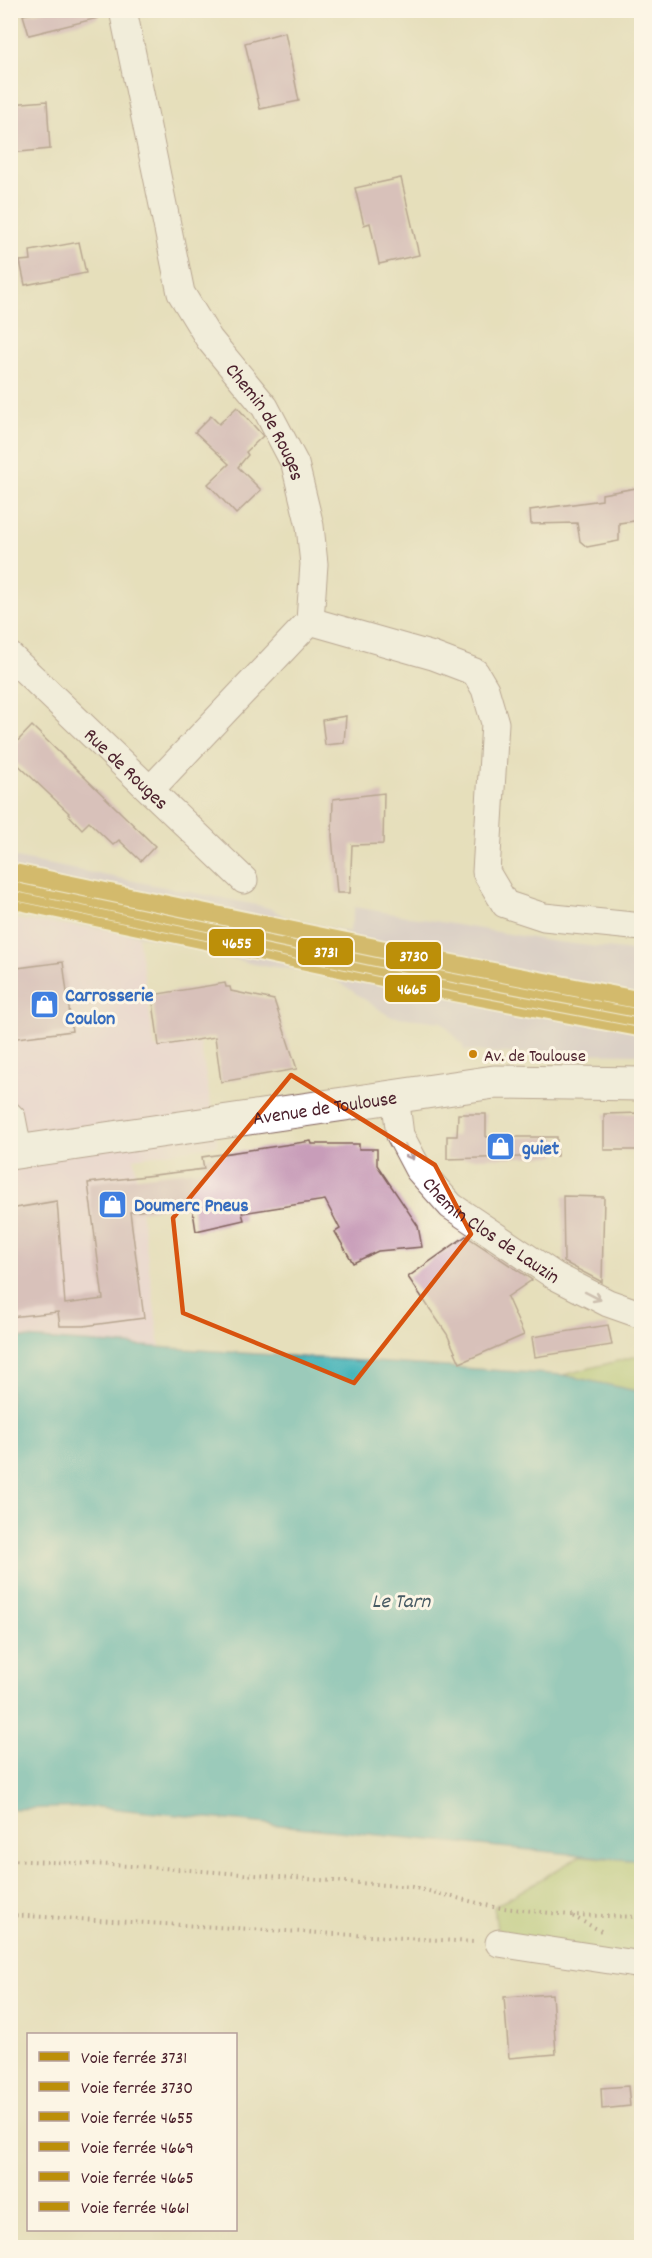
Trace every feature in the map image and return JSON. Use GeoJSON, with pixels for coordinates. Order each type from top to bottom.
{"type":"FeatureCollection","features":[{"type":"Feature","properties":{"kind":"main road","name":"Avenue de Toulouse"},"geometry":{"type":"LineString","coordinates":[[18,1152],[494,1082],[642,1084]]}},
{"type":"Feature","properties":{"kind":"street","name":"Chemin de Rouges"},"geometry":{"type":"LineString","coordinates":[[123,10],[181,293],[209,339],[265,407],[295,464],[310,526],[314,564],[310,621]]}},
{"type":"Feature","properties":{"kind":"street"},"geometry":{"type":"LineString","coordinates":[[151,789],[310,621],[433,656],[475,672],[485,689],[495,723],[486,872],[505,904],[544,917],[642,927]]}},
{"type":"Feature","properties":{"kind":"street","name":"Rue de Rouges"},"geometry":{"type":"LineString","coordinates":[[10,656],[244,880]]}},
{"type":"Feature","properties":{"kind":"street","name":"Chemin Clos de Lauzin"},"geometry":{"type":"LineString","coordinates":[[395,1096],[400,1136],[418,1169],[451,1206],[555,1276],[608,1303],[642,1316]]}},
{"type":"Feature","properties":{"kind":"street"},"geometry":{"type":"LineString","coordinates":[[499,1943],[642,1965]]}},
{"type":"Feature","properties":{"kind":"lane"},"geometry":{"type":"LineString","coordinates":[[10,1107],[18,1115],[18,1152]]}},
{"type":"Feature","properties":{"kind":"path"},"geometry":{"type":"LineString","coordinates":[[10,1860],[150,1867],[412,1887],[494,1907],[570,1915],[642,1917]]}},
{"type":"Feature","properties":{"kind":"path"},"geometry":{"type":"LineString","coordinates":[[10,1915],[499,1943]]}},
{"type":"Feature","properties":{"kind":"path"},"geometry":{"type":"LineString","coordinates":[[570,1915],[611,1935]]}},
{"type":"Feature","properties":{"kind":"highlighted area"},"geometry":{"type":"Polygon","coordinates":[[[291,1075],[435,1165],[471,1234],[354,1383],[183,1313],[173,1218],[291,1075]]]}},
{"type":"Feature","properties":{"kind":"shaded area"},"geometry":{"type":"Polygon","coordinates":[[[11,857],[262,906],[287,918],[349,932],[355,907],[549,941],[641,952],[641,1054],[495,1053],[464,1050],[462,1044],[442,1022],[389,1016],[327,974],[252,964],[177,943],[11,911],[11,857]]]}},
{"type":"Feature","properties":{"kind":"shaded area"},"geometry":{"type":"Polygon","coordinates":[[[10,919],[111,930],[138,936],[155,1048],[200,1043],[218,1145],[134,1158],[160,1347],[11,1337],[10,919]]]}},
{"type":"Feature","properties":{"kind":"green space"},"geometry":{"type":"Polygon","coordinates":[[[641,1355],[641,1392],[563,1375],[641,1355]]]}},
{"type":"Feature","properties":{"kind":"green space"},"geometry":{"type":"Polygon","coordinates":[[[580,1856],[641,1861],[641,1965],[499,1943],[494,1907],[580,1856]]]}},
{"type":"Feature","properties":{"kind":"water","name":"Le Tarn"},"geometry":{"type":"Polygon","coordinates":[[[10,1337],[563,1375],[641,1392],[641,1861],[97,1807],[11,1809],[10,1337]]]}},
{"type":"Feature","properties":{"kind":"building"},"geometry":{"type":"Polygon","coordinates":[[[47,10],[98,10],[98,18],[29,35],[23,15],[47,10]]]}},
{"type":"Feature","properties":{"kind":"building"},"geometry":{"type":"Polygon","coordinates":[[[285,32],[299,101],[260,109],[245,43],[285,32]]]}},
{"type":"Feature","properties":{"kind":"building"},"geometry":{"type":"Polygon","coordinates":[[[47,101],[50,149],[10,153],[10,104],[47,101]]]}},
{"type":"Feature","properties":{"kind":"building"},"geometry":{"type":"Polygon","coordinates":[[[401,178],[419,255],[379,264],[370,223],[364,225],[355,188],[401,178]]]}},
{"type":"Feature","properties":{"kind":"building"},"geometry":{"type":"Polygon","coordinates":[[[79,242],[86,273],[25,285],[20,261],[31,260],[30,251],[79,242]]]}},
{"type":"Feature","properties":{"kind":"building"},"geometry":{"type":"Polygon","coordinates":[[[237,407],[263,436],[246,452],[248,455],[238,467],[261,490],[236,514],[208,484],[229,464],[195,432],[211,416],[219,424],[237,407]]]}},
{"type":"Feature","properties":{"kind":"building"},"geometry":{"type":"Polygon","coordinates":[[[642,487],[642,520],[619,523],[619,541],[587,547],[580,541],[577,523],[531,524],[530,510],[602,500],[602,494],[642,487]]]}},
{"type":"Feature","properties":{"kind":"building"},"geometry":{"type":"Polygon","coordinates":[[[346,716],[344,743],[325,745],[322,720],[346,716]]]}},
{"type":"Feature","properties":{"kind":"building"},"geometry":{"type":"Polygon","coordinates":[[[32,726],[155,846],[141,861],[119,840],[113,845],[89,822],[82,829],[69,813],[10,757],[10,749],[32,726]]]}},
{"type":"Feature","properties":{"kind":"building"},"geometry":{"type":"Polygon","coordinates":[[[384,793],[383,844],[352,845],[350,893],[337,893],[332,836],[333,799],[384,793]]]}},
{"type":"Feature","properties":{"kind":"building"},"geometry":{"type":"Polygon","coordinates":[[[63,962],[72,1031],[10,1039],[10,969],[63,962]]]}},
{"type":"Feature","properties":{"kind":"building"},"geometry":{"type":"Polygon","coordinates":[[[225,983],[231,991],[274,1000],[297,1069],[221,1082],[215,1037],[159,1046],[152,995],[225,983]]]}},
{"type":"Feature","properties":{"kind":"building"},"geometry":{"type":"Polygon","coordinates":[[[642,1113],[642,1150],[604,1150],[604,1114],[642,1113]]]}},
{"type":"Feature","properties":{"kind":"building"},"geometry":{"type":"Polygon","coordinates":[[[458,1114],[486,1114],[486,1137],[557,1137],[557,1156],[447,1159],[447,1136],[457,1136],[458,1114]]]}},
{"type":"Feature","properties":{"kind":"building"},"geometry":{"type":"Polygon","coordinates":[[[311,1141],[312,1144],[359,1144],[359,1149],[377,1149],[377,1165],[418,1226],[422,1247],[378,1251],[353,1263],[335,1232],[340,1229],[325,1200],[242,1213],[244,1220],[196,1231],[192,1205],[130,1212],[144,1318],[84,1326],[60,1326],[58,1312],[10,1317],[10,1209],[57,1201],[65,1304],[103,1299],[88,1183],[204,1169],[202,1157],[311,1141]]]}},
{"type":"Feature","properties":{"kind":"building"},"geometry":{"type":"Polygon","coordinates":[[[563,1196],[604,1197],[602,1282],[564,1262],[563,1196]]]}},
{"type":"Feature","properties":{"kind":"building"},"geometry":{"type":"Polygon","coordinates":[[[466,1236],[532,1280],[507,1297],[524,1335],[460,1363],[447,1334],[408,1277],[466,1236]]]}},
{"type":"Feature","properties":{"kind":"building"},"geometry":{"type":"Polygon","coordinates":[[[608,1325],[612,1345],[535,1357],[532,1337],[608,1325]]]}},
{"type":"Feature","properties":{"kind":"building"},"geometry":{"type":"Polygon","coordinates":[[[552,1994],[556,2054],[509,2058],[504,1997],[552,1994]]]}},
{"type":"Feature","properties":{"kind":"building"},"geometry":{"type":"Polygon","coordinates":[[[628,2086],[630,2106],[602,2109],[601,2088],[628,2086]]]}},
{"type":"Feature","properties":{"kind":"rail line","name":"4661"},"geometry":{"type":"LineString","coordinates":[[14,868],[642,996]]}},
{"type":"Feature","properties":{"kind":"rail line","name":"3730"},"geometry":{"type":"LineString","coordinates":[[10,872],[533,980],[642,999]]}},
{"type":"Feature","properties":{"kind":"rail line","name":"4669"},"geometry":{"type":"LineString","coordinates":[[12,877],[450,968],[642,1005]]}},
{"type":"Feature","properties":{"kind":"rail line","name":"3731"},"geometry":{"type":"LineString","coordinates":[[10,886],[448,977],[642,1014]]}},
{"type":"Feature","properties":{"kind":"rail line","name":"4655"},"geometry":{"type":"LineString","coordinates":[[10,895],[446,986],[640,1023]]}},
{"type":"Feature","properties":{"kind":"rail line","name":"4665"},"geometry":{"type":"LineString","coordinates":[[10,904],[444,995],[639,1032]]}},
{"type":"Feature","properties":{"kind":"place","name":"Carrosserie Coulon"},"geometry":{"type":"Point","coordinates":[44,1005]}},
{"type":"Feature","properties":{"kind":"place","name":"Av. de Toulouse"},"geometry":{"type":"Point","coordinates":[473,1054]}},
{"type":"Feature","properties":{"kind":"place","name":"guiet"},"geometry":{"type":"Point","coordinates":[501,1147]}},
{"type":"Feature","properties":{"kind":"place","name":"Doumerc Pneus"},"geometry":{"type":"Point","coordinates":[113,1204]}}]}
